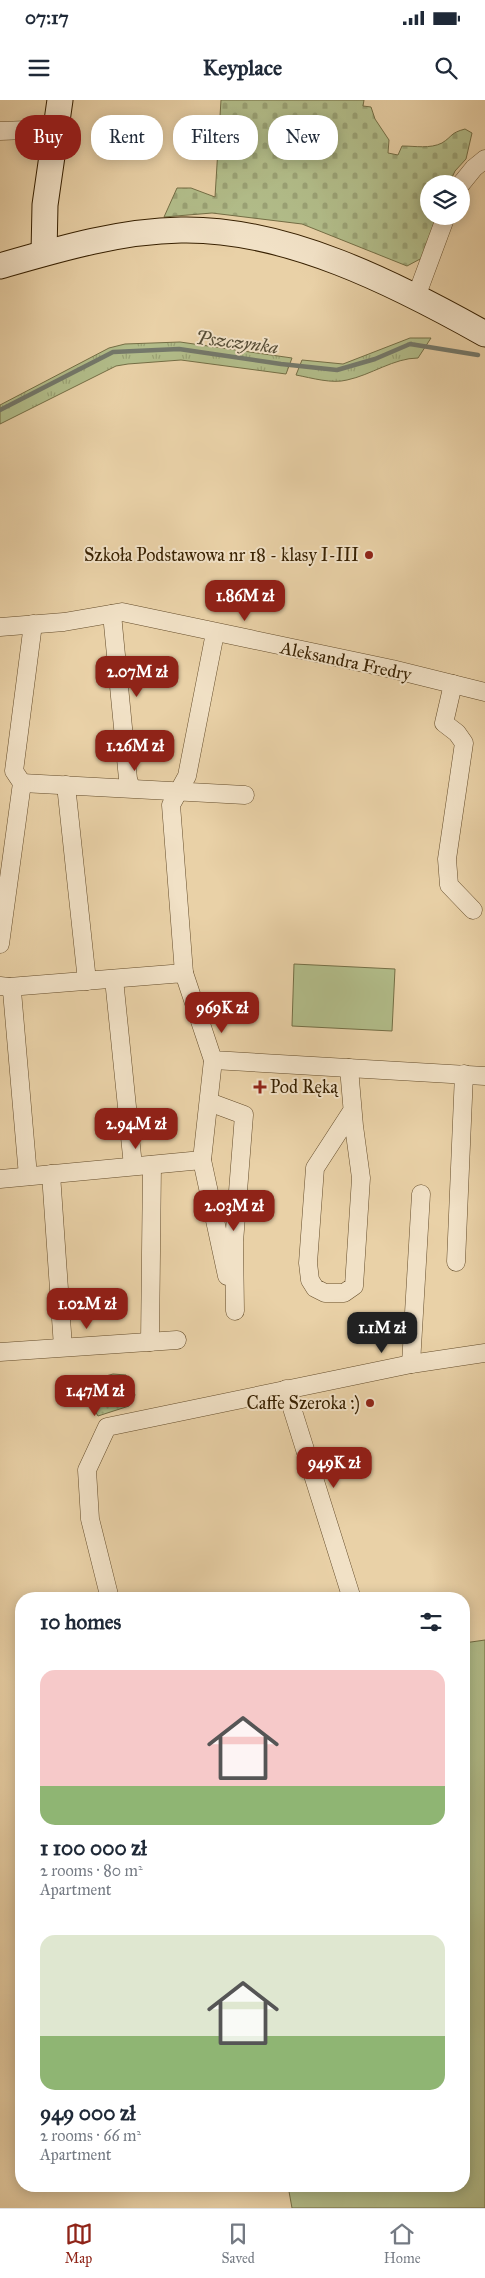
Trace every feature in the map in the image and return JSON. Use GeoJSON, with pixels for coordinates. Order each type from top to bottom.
{"type":"FeatureCollection","features":[{"type":"Feature","properties":{"kind":"street"},"geometry":{"type":"LineString","coordinates":[[57,115],[60,100]]}},
{"type":"Feature","properties":{"kind":"street"},"geometry":{"type":"LineString","coordinates":[[0,131],[15,130]]}},
{"type":"Feature","properties":{"kind":"street"},"geometry":{"type":"LineString","coordinates":[[468,175],[485,159]]}},
{"type":"Feature","properties":{"kind":"street"},"geometry":{"type":"LineString","coordinates":[[44,253],[45,205],[50,160]]}},
{"type":"Feature","properties":{"kind":"street"},"geometry":{"type":"LineString","coordinates":[[416,298],[443,225]]}},
{"type":"Feature","properties":{"kind":"street"},"geometry":{"type":"LineString","coordinates":[[0,266],[44,253],[134,234],[181,230],[216,231],[252,237],[324,258],[416,298],[485,334]]}},
{"type":"Feature","properties":{"kind":"street","name":"Aleksandra Fredry"},"geometry":{"type":"LineString","coordinates":[[0,627],[122,612],[392,669],[485,692]]}},
{"type":"Feature","properties":{"kind":"street"},"geometry":{"type":"LineString","coordinates":[[112,614],[131,788]]}},
{"type":"Feature","properties":{"kind":"street"},"geometry":{"type":"LineString","coordinates":[[0,944],[22,783],[14,771],[33,624]]}},
{"type":"Feature","properties":{"kind":"street"},"geometry":{"type":"LineString","coordinates":[[209,1102],[244,1115],[234,1242],[235,1310],[202,1160],[213,1060],[184,973],[171,805],[180,792],[187,776],[215,633]]}},
{"type":"Feature","properties":{"kind":"street"},"geometry":{"type":"LineString","coordinates":[[453,684],[444,723],[457,733],[464,743],[447,859],[449,885],[473,910]]}},
{"type":"Feature","properties":{"kind":"street"},"geometry":{"type":"LineString","coordinates":[[22,783],[245,795]]}},
{"type":"Feature","properties":{"kind":"street"},"geometry":{"type":"LineString","coordinates":[[66,785],[87,981]]}},
{"type":"Feature","properties":{"kind":"street"},"geometry":{"type":"LineString","coordinates":[[5,986],[184,973]]}},
{"type":"Feature","properties":{"kind":"street"},"geometry":{"type":"LineString","coordinates":[[114,979],[133,1166]]}},
{"type":"Feature","properties":{"kind":"street"},"geometry":{"type":"LineString","coordinates":[[5,986],[12,992],[28,1176]]}},
{"type":"Feature","properties":{"kind":"street"},"geometry":{"type":"LineString","coordinates":[[213,1060],[485,1076]]}},
{"type":"Feature","properties":{"kind":"street"},"geometry":{"type":"LineString","coordinates":[[349,1068],[352,1111],[361,1178],[354,1286],[344,1293],[324,1293],[315,1288],[310,1280],[308,1263],[315,1168],[352,1111]]}},
{"type":"Feature","properties":{"kind":"street"},"geometry":{"type":"LineString","coordinates":[[456,1262],[464,1074]]}},
{"type":"Feature","properties":{"kind":"street"},"geometry":{"type":"LineString","coordinates":[[0,1178],[202,1160]]}},
{"type":"Feature","properties":{"kind":"street"},"geometry":{"type":"LineString","coordinates":[[150,1342],[152,1165]]}},
{"type":"Feature","properties":{"kind":"street"},"geometry":{"type":"LineString","coordinates":[[51,1174],[63,1347]]}},
{"type":"Feature","properties":{"kind":"street"},"geometry":{"type":"LineString","coordinates":[[411,1364],[421,1194]]}},
{"type":"Feature","properties":{"kind":"street"},"geometry":{"type":"LineString","coordinates":[[0,1352],[177,1340]]}},
{"type":"Feature","properties":{"kind":"street"},"geometry":{"type":"LineString","coordinates":[[108,1592],[90,1519],[87,1470],[107,1427],[411,1364],[485,1353]]}},
{"type":"Feature","properties":{"kind":"street"},"geometry":{"type":"LineString","coordinates":[[286,1390],[350,1592]]}},
{"type":"Feature","properties":{"kind":"green space"},"geometry":{"type":"Polygon","coordinates":[[[221,100],[364,100],[363,106],[371,107],[375,119],[389,140],[388,153],[398,155],[402,146],[433,146],[442,143],[460,130],[465,129],[472,133],[466,159],[453,175],[420,175],[420,225],[434,225],[422,258],[407,266],[302,224],[212,213],[164,217],[177,188],[191,188],[215,197],[217,160],[258,160],[258,115],[220,115],[221,100]]]}},
{"type":"Feature","properties":{"kind":"green space"},"geometry":{"type":"Polygon","coordinates":[[[410,338],[431,338],[418,358],[400,361],[356,378],[341,381],[322,380],[296,375],[302,360],[343,364],[410,338]]]}},
{"type":"Feature","properties":{"kind":"green space"},"geometry":{"type":"Polygon","coordinates":[[[180,342],[292,358],[286,374],[181,360],[116,366],[0,424],[0,405],[109,348],[125,344],[180,342]]]}},
{"type":"Feature","properties":{"kind":"green space"},"geometry":{"type":"Polygon","coordinates":[[[294,964],[395,969],[392,1031],[292,1026],[294,964]]]}},
{"type":"Feature","properties":{"kind":"green space"},"geometry":{"type":"Polygon","coordinates":[[[113,1374],[126,1375],[135,1395],[129,1406],[98,1416],[85,1395],[95,1379],[113,1374]]]}},
{"type":"Feature","properties":{"kind":"green space"},"geometry":{"type":"Polygon","coordinates":[[[485,1640],[485,2208],[292,2208],[289,2192],[470,2192],[470,1642],[485,1640]]]}},
{"type":"Feature","properties":{"kind":"waterway","name":"Pszczynka"},"geometry":{"type":"LineString","coordinates":[[0,410],[113,352],[179,349],[337,370],[375,359],[410,344],[478,355]]}},
{"type":"Feature","properties":{"kind":"place","name":"Szkoła Podstawowa nr 18 - klasy I-III"},"geometry":{"type":"Point","coordinates":[369,555]}},
{"type":"Feature","properties":{"kind":"place","name":"Pod Ręką"},"geometry":{"type":"Point","coordinates":[260,1087]}},
{"type":"Feature","properties":{"kind":"place","name":"Caffe Szeroka :)"},"geometry":{"type":"Point","coordinates":[370,1403]}}]}
